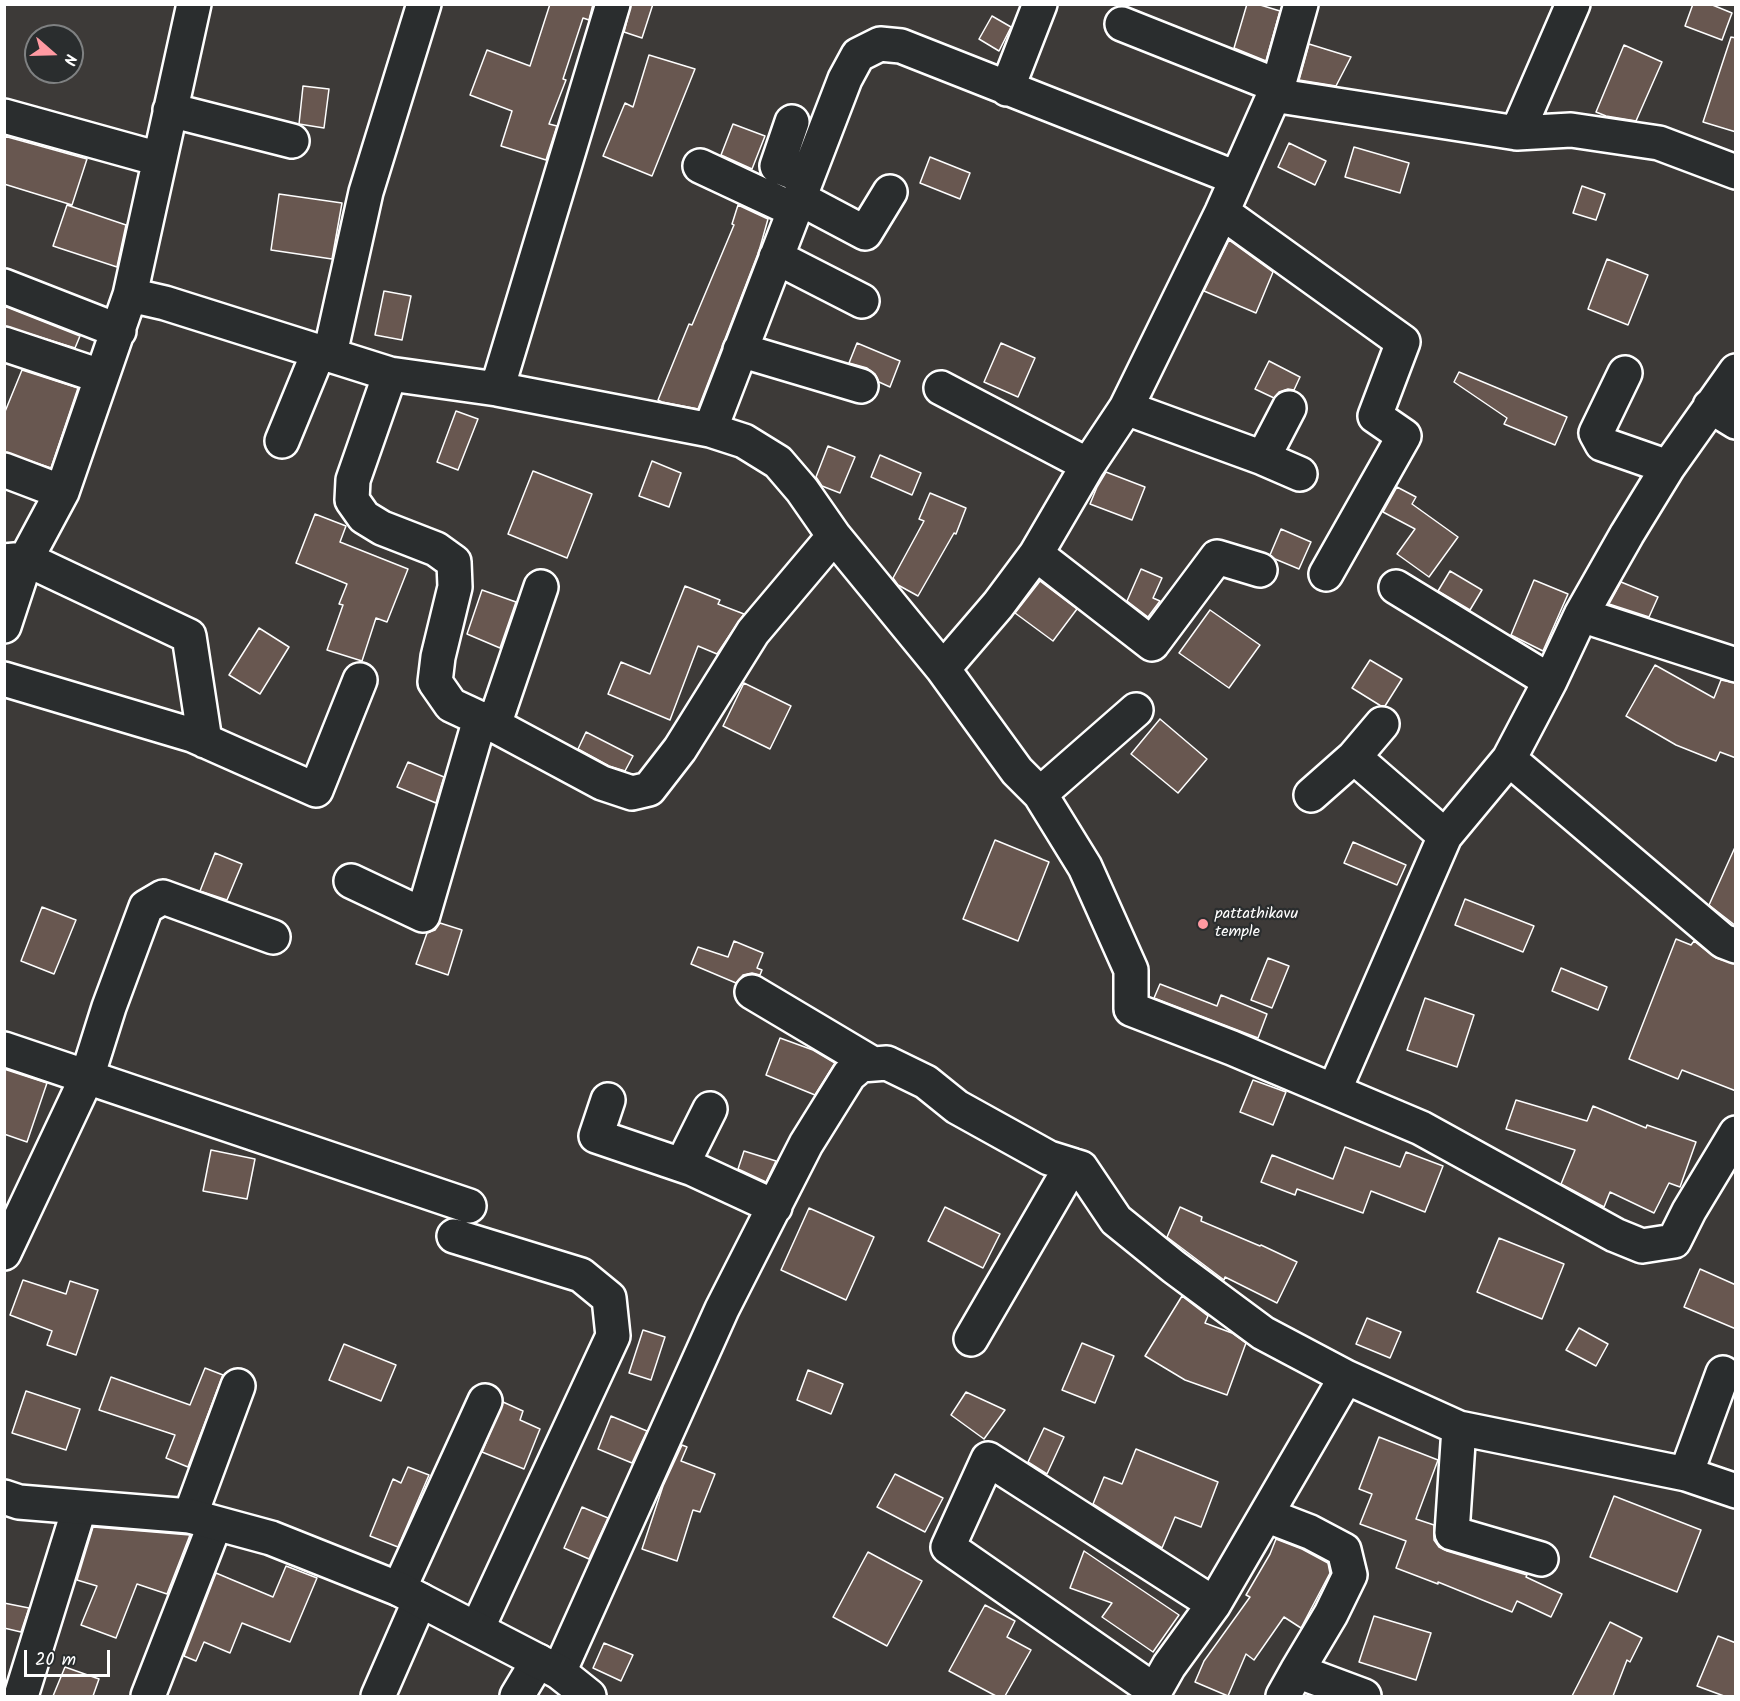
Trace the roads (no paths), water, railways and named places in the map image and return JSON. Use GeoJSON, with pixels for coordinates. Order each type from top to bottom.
{"type":"FeatureCollection","features":[{"type":"Feature","properties":{"kind":"street"},"geometry":{"type":"LineString","coordinates":[[4,626],[15,560],[62,492],[100,376],[119,331],[130,295],[194,4]]}},
{"type":"Feature","properties":{"kind":"street"},"geometry":{"type":"LineString","coordinates":[[282,441],[324,352],[366,192],[424,4]]}},
{"type":"Feature","properties":{"kind":"street"},"geometry":{"type":"LineString","coordinates":[[497,389],[613,4]]}},
{"type":"Feature","properties":{"kind":"street"},"geometry":{"type":"LineString","coordinates":[[1007,89],[1040,4]]}},
{"type":"Feature","properties":{"kind":"street"},"geometry":{"type":"LineString","coordinates":[[943,669],[998,605],[1036,554],[1088,465],[1126,408],[1222,212],[1276,90],[1301,4]]}},
{"type":"Feature","properties":{"kind":"street"},"geometry":{"type":"LineString","coordinates":[[1517,133],[1574,4]]}},
{"type":"Feature","properties":{"kind":"street"},"geometry":{"type":"LineString","coordinates":[[1122,24],[1276,90],[1517,133],[1571,130],[1659,143],[1736,172]]}},
{"type":"Feature","properties":{"kind":"street"},"geometry":{"type":"LineString","coordinates":[[710,429],[845,79],[858,55],[880,44],[901,46],[1236,178]]}},
{"type":"Feature","properties":{"kind":"street"},"geometry":{"type":"LineString","coordinates":[[170,110],[292,141]]}},
{"type":"Feature","properties":{"kind":"street"},"geometry":{"type":"LineString","coordinates":[[4,116],[159,159]]}},
{"type":"Feature","properties":{"kind":"street"},"geometry":{"type":"LineString","coordinates":[[792,122],[777,166],[800,195]]}},
{"type":"Feature","properties":{"kind":"street"},"geometry":{"type":"LineString","coordinates":[[700,166],[800,195],[866,233],[890,192]]}},
{"type":"Feature","properties":{"kind":"street"},"geometry":{"type":"LineString","coordinates":[[1222,212],[1403,342],[1375,416],[1404,436],[1326,573]]}},
{"type":"Feature","properties":{"kind":"street"},"geometry":{"type":"LineString","coordinates":[[776,257],[862,301]]}},
{"type":"Feature","properties":{"kind":"street"},"geometry":{"type":"LineString","coordinates":[[4,286],[119,331]]}},
{"type":"Feature","properties":{"kind":"street"},"geometry":{"type":"LineString","coordinates":[[130,295],[165,303],[390,374],[497,389],[710,429],[744,441],[778,462],[802,490],[834,536],[943,669],[1017,771],[1040,794],[1084,867],[1131,970],[1131,1009],[1421,1128],[1615,1235],[1642,1246],[1674,1241],[1689,1211],[1736,1133]]}},
{"type":"Feature","properties":{"kind":"street"},"geometry":{"type":"LineString","coordinates":[[4,344],[100,376]]}},
{"type":"Feature","properties":{"kind":"street"},"geometry":{"type":"LineString","coordinates":[[740,350],[861,386]]}},
{"type":"Feature","properties":{"kind":"street"},"geometry":{"type":"LineString","coordinates":[[1334,1091],[1445,836],[1509,759],[1581,615],[1668,467],[1723,414],[1736,371]]}},
{"type":"Feature","properties":{"kind":"street"},"geometry":{"type":"LineString","coordinates":[[1625,373],[1596,433],[1602,444],[1668,467]]}},
{"type":"Feature","properties":{"kind":"street"},"geometry":{"type":"LineString","coordinates":[[390,374],[353,480],[352,500],[364,517],[382,528],[436,549],[454,562],[455,587],[438,657],[435,682],[451,705],[602,783],[632,794],[648,789],[680,749],[753,632],[834,536]]}},
{"type":"Feature","properties":{"kind":"street"},"geometry":{"type":"LineString","coordinates":[[941,388],[1088,465]]}},
{"type":"Feature","properties":{"kind":"street"},"geometry":{"type":"LineString","coordinates":[[1126,408],[1263,458],[1300,474]]}},
{"type":"Feature","properties":{"kind":"street"},"geometry":{"type":"LineString","coordinates":[[1263,458],[1289,408]]}},
{"type":"Feature","properties":{"kind":"street"},"geometry":{"type":"LineString","coordinates":[[4,471],[62,492]]}},
{"type":"Feature","properties":{"kind":"street"},"geometry":{"type":"LineString","coordinates":[[1036,554],[1152,644],[1217,557],[1260,570]]}},
{"type":"Feature","properties":{"kind":"street"},"geometry":{"type":"LineString","coordinates":[[15,560],[189,636],[206,741]]}},
{"type":"Feature","properties":{"kind":"street"},"geometry":{"type":"LineString","coordinates":[[351,881],[423,915],[487,722],[541,587]]}},
{"type":"Feature","properties":{"kind":"street"},"geometry":{"type":"LineString","coordinates":[[1396,587],[1550,681]]}},
{"type":"Feature","properties":{"kind":"street"},"geometry":{"type":"LineString","coordinates":[[1581,615],[1736,665]]}},
{"type":"Feature","properties":{"kind":"street"},"geometry":{"type":"LineString","coordinates":[[4,679],[192,735],[316,790],[360,680]]}},
{"type":"Feature","properties":{"kind":"street"},"geometry":{"type":"LineString","coordinates":[[1040,794],[1136,710]]}},
{"type":"Feature","properties":{"kind":"street"},"geometry":{"type":"LineString","coordinates":[[1311,795],[1354,757],[1382,724]]}},
{"type":"Feature","properties":{"kind":"street"},"geometry":{"type":"LineString","coordinates":[[1354,757],[1445,836]]}},
{"type":"Feature","properties":{"kind":"street"},"geometry":{"type":"LineString","coordinates":[[1509,759],[1723,941],[1736,946]]}},
{"type":"Feature","properties":{"kind":"street"},"geometry":{"type":"LineString","coordinates":[[4,1253],[87,1077],[109,1007],[146,907],[162,897],[273,936]]}},
{"type":"Feature","properties":{"kind":"street"},"geometry":{"type":"LineString","coordinates":[[752,992],[873,1064]]}},
{"type":"Feature","properties":{"kind":"street"},"geometry":{"type":"LineString","coordinates":[[4,1049],[469,1206]]}},
{"type":"Feature","properties":{"kind":"street"},"geometry":{"type":"LineString","coordinates":[[517,1696],[548,1666],[722,1309],[806,1144],[849,1076],[861,1065],[887,1063],[926,1082],[957,1107],[1049,1158],[1081,1168],[1116,1220],[1174,1267],[1263,1333],[1346,1377],[1459,1428],[1686,1474],[1736,1491]]}},
{"type":"Feature","properties":{"kind":"street"},"geometry":{"type":"LineString","coordinates":[[608,1100],[596,1136],[682,1165],[775,1207]]}},
{"type":"Feature","properties":{"kind":"street"},"geometry":{"type":"LineString","coordinates":[[682,1165],[710,1109]]}},
{"type":"Feature","properties":{"kind":"street"},"geometry":{"type":"LineString","coordinates":[[971,1339],[1072,1165]]}},
{"type":"Feature","properties":{"kind":"street"},"geometry":{"type":"LineString","coordinates":[[454,1236],[581,1275],[609,1298],[613,1336],[477,1629]]}},
{"type":"Feature","properties":{"kind":"street"},"geometry":{"type":"LineString","coordinates":[[1686,1474],[1723,1374]]}},
{"type":"Feature","properties":{"kind":"street"},"geometry":{"type":"LineString","coordinates":[[1215,1604],[988,1459],[948,1547],[1153,1694],[1169,1666],[1215,1604],[1346,1377]]}},
{"type":"Feature","properties":{"kind":"street"},"geometry":{"type":"LineString","coordinates":[[148,1696],[202,1520],[238,1386]]}},
{"type":"Feature","properties":{"kind":"street"},"geometry":{"type":"LineString","coordinates":[[378,1696],[409,1595],[485,1401]]}},
{"type":"Feature","properties":{"kind":"street"},"geometry":{"type":"LineString","coordinates":[[1459,1428],[1452,1533],[1541,1559]]}},
{"type":"Feature","properties":{"kind":"street"},"geometry":{"type":"LineString","coordinates":[[4,1497],[19,1502],[79,1509],[202,1520],[271,1538],[409,1595],[548,1666],[589,1696]]}},
{"type":"Feature","properties":{"kind":"street"},"geometry":{"type":"LineString","coordinates":[[21,1696],[79,1509]]}},
{"type":"Feature","properties":{"kind":"street"},"geometry":{"type":"LineString","coordinates":[[1266,1515],[1310,1532],[1344,1550],[1350,1575],[1331,1614],[1290,1684],[1364,1696]]}},
{"type":"Feature","properties":{"kind":"place","name":"pattathikavu temple"},"geometry":{"type":"Point","coordinates":[1203,924]}}]}
